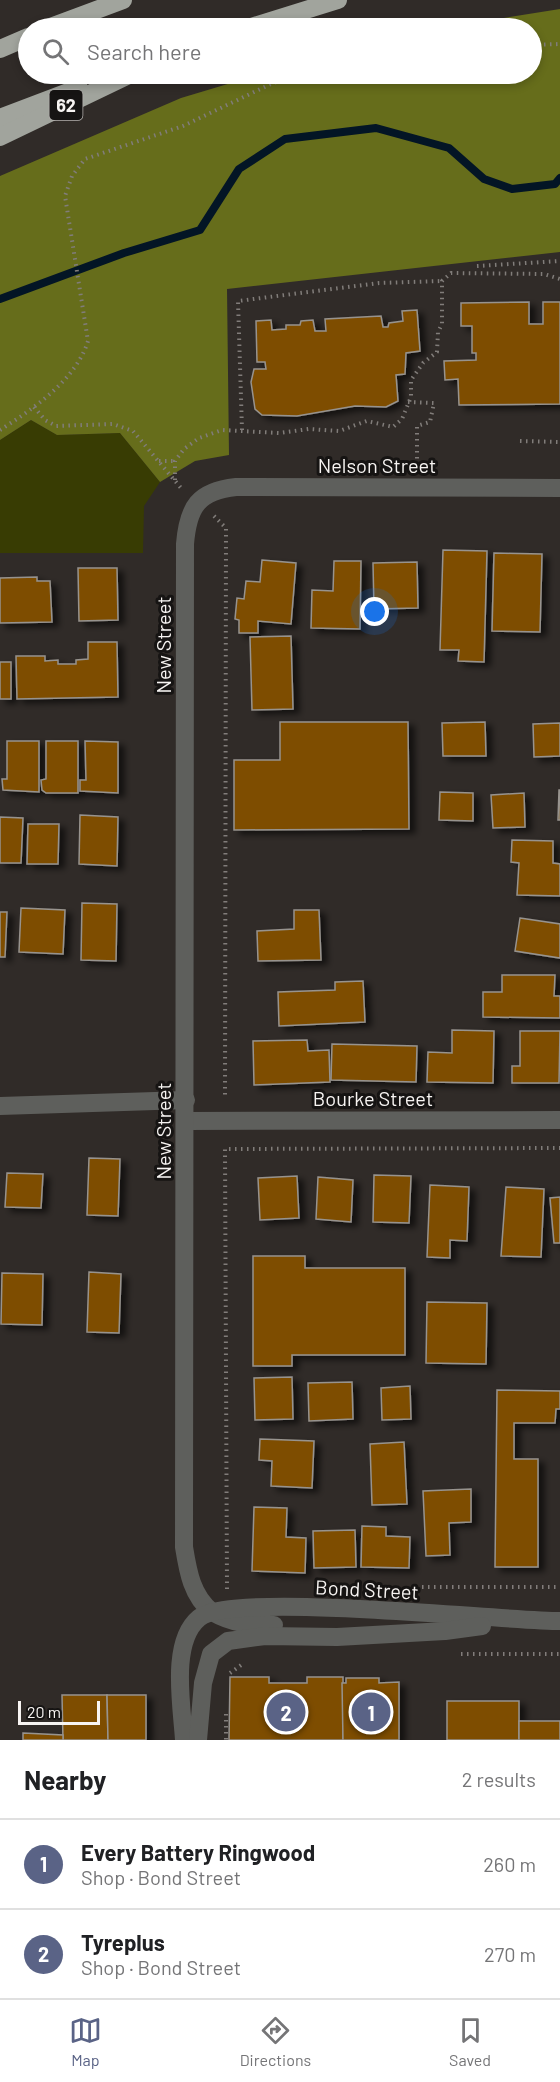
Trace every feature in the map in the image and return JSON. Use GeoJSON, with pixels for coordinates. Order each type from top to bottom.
{"type":"FeatureCollection","features":[{"type":"Feature","properties":{"kind":"highway"},"geometry":{"type":"LineString","coordinates":[[75,18],[123,0]]}},
{"type":"Feature","properties":{"kind":"highway"},"geometry":{"type":"LineString","coordinates":[[280,18],[338,0]]}},
{"type":"Feature","properties":{"kind":"highway"},"geometry":{"type":"LineString","coordinates":[[0,49],[18,41]]}},
{"type":"Feature","properties":{"kind":"highway"},"geometry":{"type":"LineString","coordinates":[[0,118],[93,84]]}},
{"type":"Feature","properties":{"kind":"highway","name":"62"},"geometry":{"type":"LineString","coordinates":[[0,138],[111,84]]}},
{"type":"Feature","properties":{"kind":"street","name":"Nelson Street"},"geometry":{"type":"LineString","coordinates":[[204,508],[219,489],[236,487],[560,489]]}},
{"type":"Feature","properties":{"kind":"street","name":"New Street"},"geometry":{"type":"LineString","coordinates":[[204,508],[188,519],[185,544],[184,1546],[188,1573],[200,1602],[212,1612]]}},
{"type":"Feature","properties":{"kind":"street"},"geometry":{"type":"LineString","coordinates":[[0,1106],[186,1100]]}},
{"type":"Feature","properties":{"kind":"street","name":"Bourke Street"},"geometry":{"type":"LineString","coordinates":[[186,1121],[560,1120]]}},
{"type":"Feature","properties":{"kind":"street","name":"Bond Street"},"geometry":{"type":"LineString","coordinates":[[212,1612],[230,1608],[325,1607],[520,1621],[560,1621]]}},
{"type":"Feature","properties":{"kind":"street"},"geometry":{"type":"LineString","coordinates":[[212,1612],[227,1621],[246,1625],[304,1625],[387,1634]]}},
{"type":"Feature","properties":{"kind":"street"},"geometry":{"type":"LineString","coordinates":[[198,1740],[202,1683],[211,1654],[215,1629],[212,1612]]}},
{"type":"Feature","properties":{"kind":"street"},"geometry":{"type":"LineString","coordinates":[[184,1740],[180,1682],[183,1638],[199,1618],[212,1612]]}},
{"type":"Feature","properties":{"kind":"street","name":"Bond Street"},"geometry":{"type":"LineString","coordinates":[[211,1654],[228,1641],[265,1636],[337,1637],[445,1631],[520,1621]]}},
{"type":"Feature","properties":{"kind":"path"},"geometry":{"type":"LineString","coordinates":[[542,45],[560,44]]}},
{"type":"Feature","properties":{"kind":"path"},"geometry":{"type":"LineString","coordinates":[[0,430],[34,407],[76,366],[84,355],[88,341],[65,195],[72,176],[85,159],[183,126],[271,84]]}},
{"type":"Feature","properties":{"kind":"path"},"geometry":{"type":"LineString","coordinates":[[477,266],[560,261]]}},
{"type":"Feature","properties":{"kind":"path"},"geometry":{"type":"LineString","coordinates":[[242,430],[238,301],[379,283],[442,281],[451,273],[544,274],[553,279],[560,279]]}},
{"type":"Feature","properties":{"kind":"path"},"geometry":{"type":"LineString","coordinates":[[175,480],[176,462],[184,450],[198,438],[222,430],[279,433],[309,429],[339,431],[367,421],[393,427],[402,419],[408,402],[411,380],[423,363],[437,352],[438,332],[442,324],[442,281]]}},
{"type":"Feature","properties":{"kind":"path"},"geometry":{"type":"LineString","coordinates":[[408,402],[434,403],[430,422],[417,426],[417,460]]}},
{"type":"Feature","properties":{"kind":"path"},"geometry":{"type":"LineString","coordinates":[[34,407],[45,420],[56,426],[113,424],[133,431],[175,480],[226,528],[225,1095]]}},
{"type":"Feature","properties":{"kind":"path"},"geometry":{"type":"LineString","coordinates":[[520,441],[560,442]]}},
{"type":"Feature","properties":{"kind":"path"},"geometry":{"type":"LineString","coordinates":[[158,460],[176,462]]}},
{"type":"Feature","properties":{"kind":"path"},"geometry":{"type":"LineString","coordinates":[[230,1608],[226,1575],[225,1149],[560,1148]]}},
{"type":"Feature","properties":{"kind":"path"},"geometry":{"type":"LineString","coordinates":[[452,1654],[560,1654]]}},
{"type":"Feature","properties":{"kind":"path"},"geometry":{"type":"LineString","coordinates":[[226,1676],[248,1659]]}},
{"type":"Feature","properties":{"kind":"path"},"geometry":{"type":"LineString","coordinates":[[226,1708],[226,1740]]}},
{"type":"Feature","properties":{"kind":"green space"},"geometry":{"type":"Polygon","coordinates":[[[560,9],[560,252],[227,289],[229,455],[195,461],[160,482],[120,433],[57,435],[31,420],[0,440],[0,176],[181,98],[228,84],[542,84],[542,18],[504,18],[560,9]]]}},
{"type":"Feature","properties":{"kind":"green space"},"geometry":{"type":"Polygon","coordinates":[[[31,420],[57,435],[120,433],[160,482],[144,506],[143,553],[0,553],[0,440],[31,420]]]}},
{"type":"Feature","properties":{"kind":"building"},"geometry":{"type":"Polygon","coordinates":[[[529,302],[529,324],[543,324],[543,302],[560,302],[560,404],[459,405],[458,379],[445,380],[444,361],[476,360],[476,353],[472,353],[472,326],[461,326],[461,303],[529,302]]]}},
{"type":"Feature","properties":{"kind":"building"},"geometry":{"type":"Polygon","coordinates":[[[417,310],[420,351],[406,353],[405,374],[396,375],[398,401],[386,407],[355,406],[297,416],[262,415],[255,409],[251,382],[254,369],[266,369],[265,362],[257,362],[256,321],[271,320],[272,330],[286,329],[286,325],[300,325],[301,321],[313,320],[315,331],[326,331],[325,319],[381,316],[383,327],[388,327],[389,323],[403,321],[402,311],[417,310]]]}},
{"type":"Feature","properties":{"kind":"building"},"geometry":{"type":"Polygon","coordinates":[[[443,550],[487,551],[484,662],[458,661],[459,650],[440,650],[443,550]]]}},
{"type":"Feature","properties":{"kind":"building"},"geometry":{"type":"Polygon","coordinates":[[[494,553],[542,554],[540,632],[492,631],[494,553]]]}},
{"type":"Feature","properties":{"kind":"building"},"geometry":{"type":"Polygon","coordinates":[[[262,560],[296,563],[291,624],[258,621],[258,633],[239,633],[239,620],[235,619],[237,598],[244,599],[246,581],[260,582],[262,560]]]}},
{"type":"Feature","properties":{"kind":"building"},"geometry":{"type":"Polygon","coordinates":[[[334,561],[361,561],[360,629],[311,628],[312,590],[333,591],[334,561]]]}},
{"type":"Feature","properties":{"kind":"building"},"geometry":{"type":"Polygon","coordinates":[[[417,562],[418,608],[374,609],[373,563],[417,562]]]}},
{"type":"Feature","properties":{"kind":"building"},"geometry":{"type":"Polygon","coordinates":[[[78,568],[117,568],[118,620],[79,621],[78,568]]]}},
{"type":"Feature","properties":{"kind":"building"},"geometry":{"type":"Polygon","coordinates":[[[37,577],[37,581],[50,581],[52,622],[0,623],[0,578],[37,577]]]}},
{"type":"Feature","properties":{"kind":"building"},"geometry":{"type":"Polygon","coordinates":[[[291,636],[293,709],[252,710],[250,637],[291,636]]]}},
{"type":"Feature","properties":{"kind":"building"},"geometry":{"type":"Polygon","coordinates":[[[88,642],[117,642],[118,697],[17,699],[16,656],[45,656],[45,661],[58,660],[58,664],[76,664],[76,660],[88,659],[88,642]]]}},
{"type":"Feature","properties":{"kind":"building"},"geometry":{"type":"Polygon","coordinates":[[[0,662],[11,662],[11,699],[0,699],[0,662]]]}},
{"type":"Feature","properties":{"kind":"building"},"geometry":{"type":"Polygon","coordinates":[[[280,722],[408,722],[409,829],[234,830],[234,760],[280,760],[280,722]]]}},
{"type":"Feature","properties":{"kind":"building"},"geometry":{"type":"Polygon","coordinates":[[[485,722],[486,756],[443,756],[442,723],[485,722]]]}},
{"type":"Feature","properties":{"kind":"building"},"geometry":{"type":"Polygon","coordinates":[[[560,723],[560,756],[534,757],[533,724],[560,723]]]}},
{"type":"Feature","properties":{"kind":"building"},"geometry":{"type":"Polygon","coordinates":[[[7,741],[39,741],[39,792],[3,790],[2,779],[7,779],[7,741]]]}},
{"type":"Feature","properties":{"kind":"building"},"geometry":{"type":"Polygon","coordinates":[[[46,741],[78,741],[78,793],[46,793],[42,790],[41,780],[46,779],[46,741]]]}},
{"type":"Feature","properties":{"kind":"building"},"geometry":{"type":"Polygon","coordinates":[[[85,741],[118,742],[118,793],[80,791],[80,780],[86,780],[85,741]]]}},
{"type":"Feature","properties":{"kind":"building"},"geometry":{"type":"Polygon","coordinates":[[[559,790],[560,820],[558,820],[559,790]]]}},
{"type":"Feature","properties":{"kind":"building"},"geometry":{"type":"Polygon","coordinates":[[[440,792],[473,793],[473,821],[439,820],[440,792]]]}},
{"type":"Feature","properties":{"kind":"building"},"geometry":{"type":"Polygon","coordinates":[[[524,793],[525,827],[493,828],[491,795],[524,793]]]}},
{"type":"Feature","properties":{"kind":"building"},"geometry":{"type":"Polygon","coordinates":[[[80,815],[118,817],[117,866],[79,864],[80,815]]]}},
{"type":"Feature","properties":{"kind":"building"},"geometry":{"type":"Polygon","coordinates":[[[0,817],[23,818],[21,863],[0,863],[0,817]]]}},
{"type":"Feature","properties":{"kind":"building"},"geometry":{"type":"Polygon","coordinates":[[[28,824],[59,824],[58,864],[27,864],[28,824]]]}},
{"type":"Feature","properties":{"kind":"building"},"geometry":{"type":"Polygon","coordinates":[[[512,840],[553,841],[553,863],[560,864],[560,896],[517,895],[519,863],[511,862],[512,840]]]}},
{"type":"Feature","properties":{"kind":"building"},"geometry":{"type":"Polygon","coordinates":[[[82,903],[117,904],[116,961],[81,960],[82,903]]]}},
{"type":"Feature","properties":{"kind":"building"},"geometry":{"type":"Polygon","coordinates":[[[21,908],[65,910],[63,954],[19,952],[21,908]]]}},
{"type":"Feature","properties":{"kind":"building"},"geometry":{"type":"Polygon","coordinates":[[[294,910],[319,910],[321,960],[258,961],[257,931],[294,929],[294,910]]]}},
{"type":"Feature","properties":{"kind":"building"},"geometry":{"type":"Polygon","coordinates":[[[0,912],[7,912],[5,957],[0,957],[0,912]]]}},
{"type":"Feature","properties":{"kind":"building"},"geometry":{"type":"Polygon","coordinates":[[[520,918],[560,924],[560,958],[515,951],[520,918]]]}},
{"type":"Feature","properties":{"kind":"building"},"geometry":{"type":"Polygon","coordinates":[[[502,975],[555,975],[554,996],[560,996],[560,1018],[483,1017],[483,992],[502,992],[502,975]]]}},
{"type":"Feature","properties":{"kind":"building"},"geometry":{"type":"Polygon","coordinates":[[[363,981],[365,1022],[279,1026],[278,992],[335,990],[335,982],[363,981]]]}},
{"type":"Feature","properties":{"kind":"building"},"geometry":{"type":"Polygon","coordinates":[[[452,1030],[494,1031],[493,1083],[427,1082],[428,1052],[452,1053],[452,1030]]]}},
{"type":"Feature","properties":{"kind":"building"},"geometry":{"type":"Polygon","coordinates":[[[520,1031],[560,1031],[559,1083],[512,1083],[512,1066],[520,1066],[520,1031]]]}},
{"type":"Feature","properties":{"kind":"building"},"geometry":{"type":"Polygon","coordinates":[[[307,1040],[308,1051],[329,1050],[330,1082],[254,1085],[253,1041],[307,1040]]]}},
{"type":"Feature","properties":{"kind":"building"},"geometry":{"type":"Polygon","coordinates":[[[332,1044],[417,1046],[416,1082],[331,1080],[332,1044]]]}},
{"type":"Feature","properties":{"kind":"building"},"geometry":{"type":"Polygon","coordinates":[[[89,1158],[120,1159],[118,1216],[87,1215],[89,1158]]]}},
{"type":"Feature","properties":{"kind":"building"},"geometry":{"type":"Polygon","coordinates":[[[7,1173],[43,1174],[41,1208],[5,1207],[7,1173]]]}},
{"type":"Feature","properties":{"kind":"building"},"geometry":{"type":"Polygon","coordinates":[[[374,1175],[411,1176],[409,1223],[373,1222],[374,1175]]]}},
{"type":"Feature","properties":{"kind":"building"},"geometry":{"type":"Polygon","coordinates":[[[297,1176],[299,1218],[260,1220],[258,1178],[297,1176]]]}},
{"type":"Feature","properties":{"kind":"building"},"geometry":{"type":"Polygon","coordinates":[[[318,1177],[353,1180],[351,1222],[316,1219],[318,1177]]]}},
{"type":"Feature","properties":{"kind":"building"},"geometry":{"type":"Polygon","coordinates":[[[430,1185],[469,1187],[467,1241],[450,1240],[450,1258],[427,1257],[430,1185]]]}},
{"type":"Feature","properties":{"kind":"building"},"geometry":{"type":"Polygon","coordinates":[[[506,1187],[544,1189],[541,1257],[501,1256],[506,1187]]]}},
{"type":"Feature","properties":{"kind":"building"},"geometry":{"type":"Polygon","coordinates":[[[560,1197],[560,1243],[554,1243],[550,1198],[560,1197]]]}},
{"type":"Feature","properties":{"kind":"building"},"geometry":{"type":"Polygon","coordinates":[[[253,1256],[305,1256],[305,1268],[405,1268],[405,1355],[292,1355],[292,1366],[253,1366],[253,1256]]]}},
{"type":"Feature","properties":{"kind":"building"},"geometry":{"type":"Polygon","coordinates":[[[89,1272],[121,1274],[119,1333],[87,1332],[89,1272]]]}},
{"type":"Feature","properties":{"kind":"building"},"geometry":{"type":"Polygon","coordinates":[[[2,1273],[43,1274],[42,1325],[1,1324],[2,1273]]]}},
{"type":"Feature","properties":{"kind":"building"},"geometry":{"type":"Polygon","coordinates":[[[427,1302],[487,1303],[486,1364],[426,1363],[427,1302]]]}},
{"type":"Feature","properties":{"kind":"building"},"geometry":{"type":"Polygon","coordinates":[[[292,1377],[293,1419],[255,1420],[254,1378],[292,1377]]]}},
{"type":"Feature","properties":{"kind":"building"},"geometry":{"type":"Polygon","coordinates":[[[352,1382],[353,1419],[309,1421],[308,1383],[352,1382]]]}},
{"type":"Feature","properties":{"kind":"building"},"geometry":{"type":"Polygon","coordinates":[[[410,1386],[411,1419],[382,1420],[381,1388],[410,1386]]]}},
{"type":"Feature","properties":{"kind":"building"},"geometry":{"type":"Polygon","coordinates":[[[497,1390],[560,1391],[560,1409],[556,1409],[555,1423],[514,1423],[514,1459],[538,1459],[538,1567],[495,1567],[497,1390]]]}},
{"type":"Feature","properties":{"kind":"building"},"geometry":{"type":"Polygon","coordinates":[[[260,1439],[314,1441],[312,1488],[271,1486],[272,1461],[259,1460],[260,1439]]]}},
{"type":"Feature","properties":{"kind":"building"},"geometry":{"type":"Polygon","coordinates":[[[404,1442],[407,1504],[372,1505],[370,1444],[404,1442]]]}},
{"type":"Feature","properties":{"kind":"building"},"geometry":{"type":"Polygon","coordinates":[[[471,1489],[471,1522],[449,1523],[450,1555],[426,1556],[423,1491],[471,1489]]]}},
{"type":"Feature","properties":{"kind":"building"},"geometry":{"type":"Polygon","coordinates":[[[254,1507],[287,1508],[286,1537],[306,1538],[305,1573],[252,1571],[254,1507]]]}},
{"type":"Feature","properties":{"kind":"building"},"geometry":{"type":"Polygon","coordinates":[[[362,1526],[386,1527],[386,1536],[410,1537],[409,1568],[361,1567],[362,1526]]]}},
{"type":"Feature","properties":{"kind":"building"},"geometry":{"type":"Polygon","coordinates":[[[355,1530],[356,1567],[314,1568],[313,1531],[355,1530]]]}},
{"type":"Feature","properties":{"kind":"building"},"geometry":{"type":"Polygon","coordinates":[[[230,1677],[269,1677],[269,1683],[307,1683],[307,1677],[343,1677],[343,1740],[229,1740],[230,1677]]]}},
{"type":"Feature","properties":{"kind":"building"},"geometry":{"type":"Polygon","coordinates":[[[346,1678],[379,1678],[379,1683],[399,1682],[399,1740],[343,1740],[342,1683],[346,1683],[346,1678]]]}},
{"type":"Feature","properties":{"kind":"building"},"geometry":{"type":"Polygon","coordinates":[[[62,1695],[107,1695],[108,1740],[63,1740],[62,1695]]]}},
{"type":"Feature","properties":{"kind":"building"},"geometry":{"type":"Polygon","coordinates":[[[107,1695],[146,1695],[146,1740],[108,1740],[107,1695]]]}},
{"type":"Feature","properties":{"kind":"building"},"geometry":{"type":"Polygon","coordinates":[[[447,1701],[519,1701],[519,1740],[447,1740],[447,1701]]]}},
{"type":"Feature","properties":{"kind":"building"},"geometry":{"type":"Polygon","coordinates":[[[519,1721],[560,1721],[560,1740],[519,1740],[519,1721]]]}},
{"type":"Feature","properties":{"kind":"building"},"geometry":{"type":"Polygon","coordinates":[[[23,1733],[63,1735],[63,1740],[23,1740],[23,1733]]]}},
{"type":"Feature","properties":{"kind":"waterway"},"geometry":{"type":"LineString","coordinates":[[0,299],[124,253],[200,230],[239,169],[285,139],[376,128],[449,148],[484,179],[512,189],[555,184],[560,178]]}},
{"type":"Feature","properties":{"kind":"place","name":"Tyreplus"},"geometry":{"type":"Point","coordinates":[286,1712]}},
{"type":"Feature","properties":{"kind":"place","name":"Every Battery Ringwood"},"geometry":{"type":"Point","coordinates":[371,1712]}}]}
